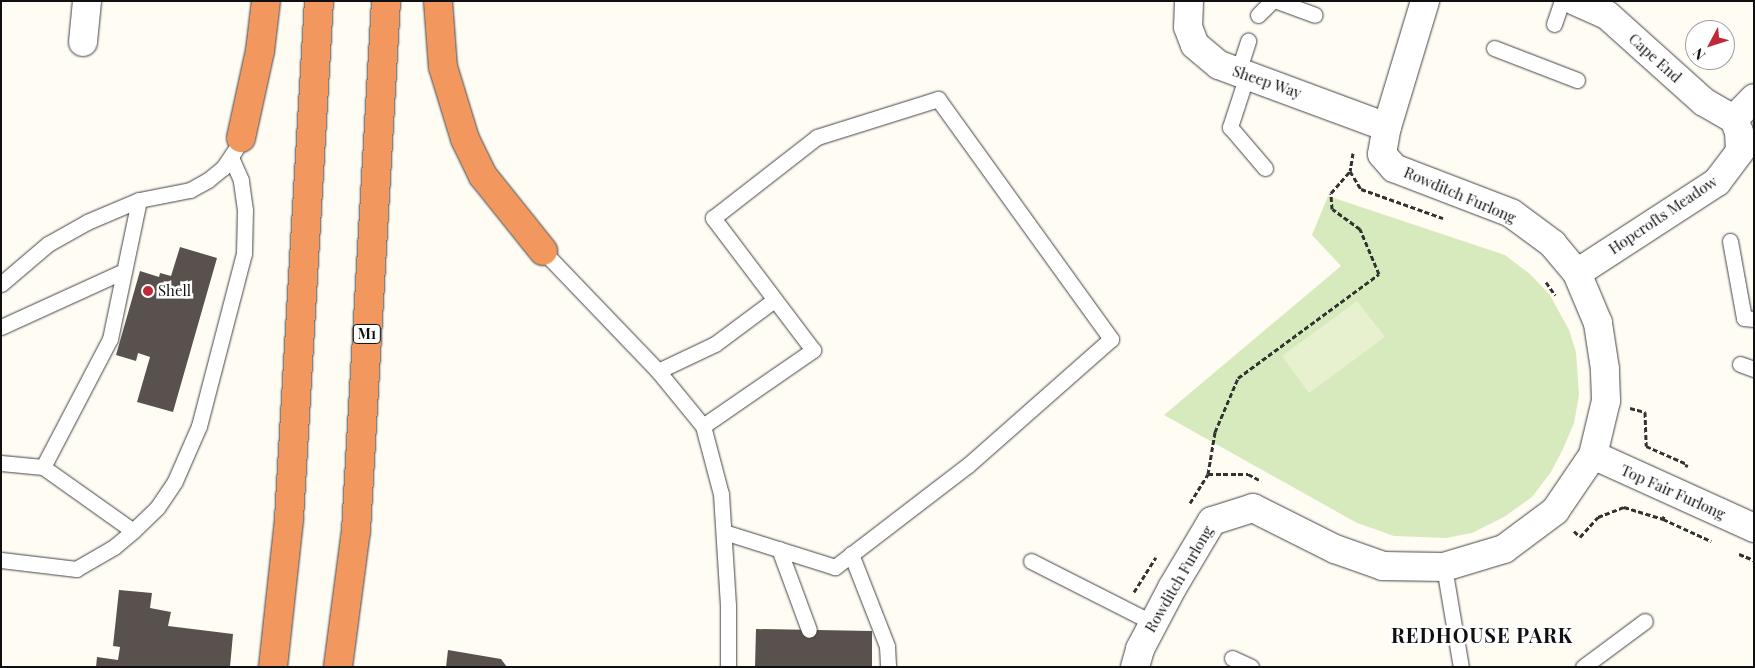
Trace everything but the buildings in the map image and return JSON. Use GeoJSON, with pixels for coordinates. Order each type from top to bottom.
{"type":"FeatureCollection","features":[{"type":"Feature","properties":{"kind":"highway"},"geometry":{"type":"LineString","coordinates":[[236,148],[260,51],[266,1]]}},
{"type":"Feature","properties":{"kind":"highway"},"geometry":{"type":"LineString","coordinates":[[273,667],[289,520],[319,1]]}},
{"type":"Feature","properties":{"kind":"highway","name":"M1"},"geometry":{"type":"LineString","coordinates":[[338,667],[356,531],[386,1]]}},
{"type":"Feature","properties":{"kind":"highway"},"geometry":{"type":"LineString","coordinates":[[438,1],[443,67],[464,139],[483,176],[543,251]]}},
{"type":"Feature","properties":{"kind":"street"},"geometry":{"type":"LineString","coordinates":[[83,42],[87,1]]}},
{"type":"Feature","properties":{"kind":"street","name":"Sheep Way"},"geometry":{"type":"LineString","coordinates":[[1190,1],[1188,27],[1195,45],[1219,65],[1362,115],[1387,127]]}},
{"type":"Feature","properties":{"kind":"street","name":"Rowditch Furlong"},"geometry":{"type":"LineString","coordinates":[[1135,667],[1140,648],[1212,521],[1254,508],[1335,549],[1383,566],[1444,567],[1504,550],[1555,511],[1593,455],[1606,401],[1605,369],[1598,323],[1577,274],[1553,244],[1511,213],[1394,168],[1382,154],[1387,127],[1425,1]]}},
{"type":"Feature","properties":{"kind":"street","name":"Cape End"},"geometry":{"type":"LineString","coordinates":[[1574,1],[1603,7],[1704,102],[1734,118]]}},
{"type":"Feature","properties":{"kind":"street"},"geometry":{"type":"LineString","coordinates":[[1734,118],[1754,98]]}},
{"type":"Feature","properties":{"kind":"street","name":"Hopcrofts Meadow"},"geometry":{"type":"LineString","coordinates":[[1577,274],[1717,182],[1740,151],[1739,132],[1734,118]]}},
{"type":"Feature","properties":{"kind":"street","name":"Top Fair Furlong"},"geometry":{"type":"LineString","coordinates":[[1593,455],[1754,528]]}},
{"type":"Feature","properties":{"kind":"lane"},"geometry":{"type":"LineString","coordinates":[[1258,15],[1272,1]]}},
{"type":"Feature","properties":{"kind":"lane"},"geometry":{"type":"LineString","coordinates":[[1277,1],[1315,15]]}},
{"type":"Feature","properties":{"kind":"lane"},"geometry":{"type":"LineString","coordinates":[[1554,24],[1562,1]]}},
{"type":"Feature","properties":{"kind":"lane"},"geometry":{"type":"LineString","coordinates":[[1248,41],[1230,127],[1265,168]]}},
{"type":"Feature","properties":{"kind":"lane"},"geometry":{"type":"LineString","coordinates":[[1494,48],[1542,57],[1577,80]]}},
{"type":"Feature","properties":{"kind":"lane"},"geometry":{"type":"LineString","coordinates":[[703,426],[813,350],[773,301],[713,218],[817,137],[938,99],[1111,338],[968,465],[835,567],[724,532]]}},
{"type":"Feature","properties":{"kind":"lane"},"geometry":{"type":"LineString","coordinates":[[1,284],[48,244],[112,209],[139,200],[190,190],[208,180],[236,148]]}},
{"type":"Feature","properties":{"kind":"lane"},"geometry":{"type":"LineString","coordinates":[[1,560],[76,569],[114,547],[133,531],[157,508],[175,481],[199,426],[244,253],[243,190],[236,148]]}},
{"type":"Feature","properties":{"kind":"lane"},"geometry":{"type":"LineString","coordinates":[[43,467],[110,340],[139,200]]}},
{"type":"Feature","properties":{"kind":"lane"},"geometry":{"type":"LineString","coordinates":[[1730,241],[1744,318],[1754,319]]}},
{"type":"Feature","properties":{"kind":"lane"},"geometry":{"type":"LineString","coordinates":[[543,251],[658,371],[703,426],[714,459],[724,532],[728,667]]}},
{"type":"Feature","properties":{"kind":"lane"},"geometry":{"type":"LineString","coordinates":[[1,327],[124,271]]}},
{"type":"Feature","properties":{"kind":"lane"},"geometry":{"type":"LineString","coordinates":[[658,371],[715,344],[773,301]]}},
{"type":"Feature","properties":{"kind":"lane"},"geometry":{"type":"LineString","coordinates":[[1,463],[43,467],[133,531]]}},
{"type":"Feature","properties":{"kind":"lane"},"geometry":{"type":"LineString","coordinates":[[779,550],[809,630]]}},
{"type":"Feature","properties":{"kind":"lane"},"geometry":{"type":"LineString","coordinates":[[851,554],[888,646],[888,667]]}},
{"type":"Feature","properties":{"kind":"lane"},"geometry":{"type":"LineString","coordinates":[[1031,561],[1153,624]]}},
{"type":"Feature","properties":{"kind":"lane"},"geometry":{"type":"LineString","coordinates":[[1444,567],[1460,667]]}},
{"type":"Feature","properties":{"kind":"lane"},"geometry":{"type":"LineString","coordinates":[[1583,667],[1645,621]]}},
{"type":"Feature","properties":{"kind":"lane"},"geometry":{"type":"LineString","coordinates":[[1232,658],[1251,667]]}},
{"type":"Feature","properties":{"kind":"path"},"geometry":{"type":"LineString","coordinates":[[1187,507],[1208,474],[1215,432],[1238,378],[1379,274],[1360,229],[1332,209],[1331,193],[1350,170],[1362,115]]}},
{"type":"Feature","properties":{"kind":"path"},"geometry":{"type":"LineString","coordinates":[[1350,170],[1361,189],[1451,221]]}},
{"type":"Feature","properties":{"kind":"path"},"geometry":{"type":"LineString","coordinates":[[1541,274],[1559,301]]}},
{"type":"Feature","properties":{"kind":"path"},"geometry":{"type":"LineString","coordinates":[[1208,474],[1248,474],[1264,482]]}},
{"type":"Feature","properties":{"kind":"path"},"geometry":{"type":"LineString","coordinates":[[1555,511],[1580,537],[1598,517],[1624,507],[1663,519]]}},
{"type":"Feature","properties":{"kind":"path"},"geometry":{"type":"LineString","coordinates":[[1124,608],[1161,549]]}},
{"type":"Feature","properties":{"kind":"green space"},"geometry":{"type":"Polygon","coordinates":[[[1328,196],[1505,255],[1530,274],[1550,295],[1569,330],[1576,352],[1579,395],[1574,423],[1563,449],[1551,472],[1532,497],[1504,517],[1472,533],[1446,538],[1394,536],[1357,523],[1164,415],[1341,266],[1312,235],[1328,196]]]}},
{"type":"Feature","properties":{"kind":"green space"},"geometry":{"type":"Polygon","coordinates":[[[1357,301],[1385,337],[1309,393],[1282,356],[1357,301]]]}},
{"type":"Feature","properties":{"kind":"place","name":"Shell"},"geometry":{"type":"Point","coordinates":[148,291]}},
{"type":"Feature","properties":{"kind":"district","name":"REDHOUSE PARK"},"geometry":{"type":"Point","coordinates":[1482,634]}}]}
